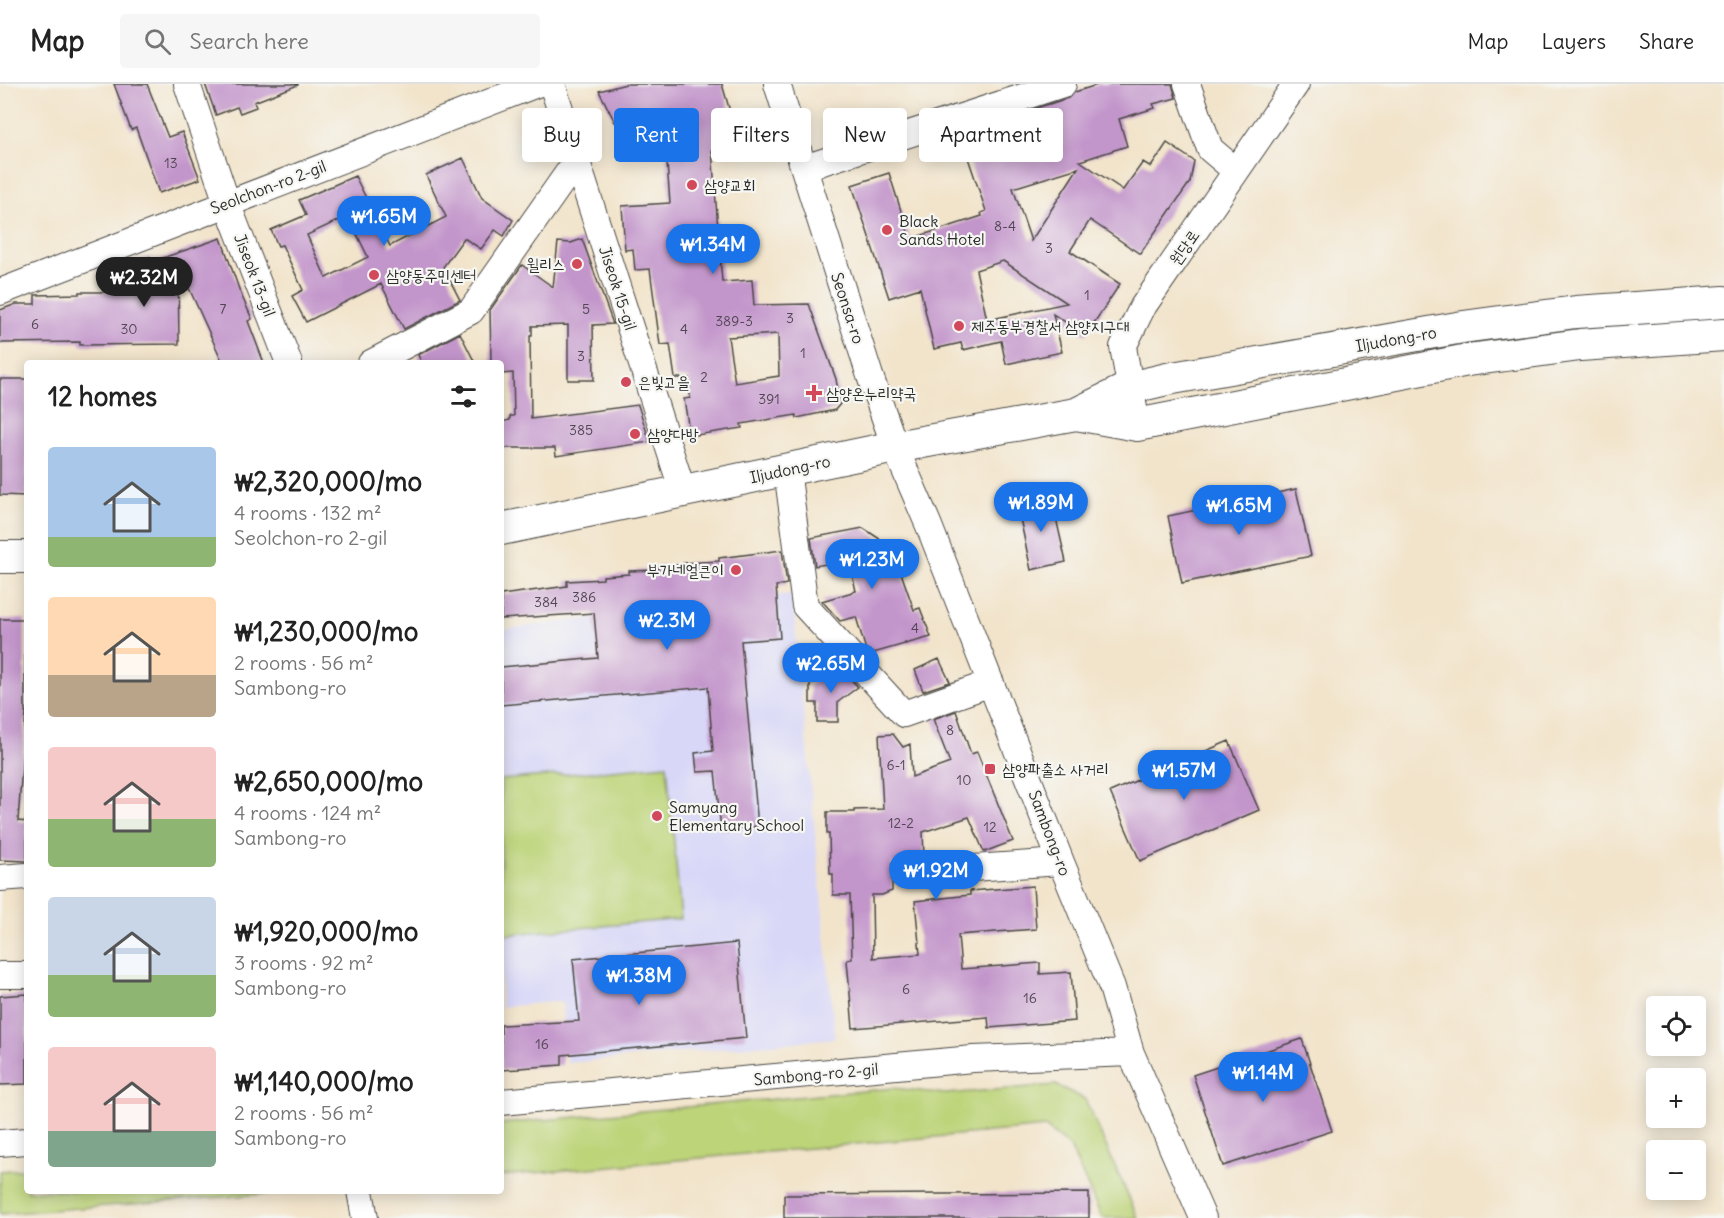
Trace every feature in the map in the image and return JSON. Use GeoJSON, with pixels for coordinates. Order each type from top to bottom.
{"type":"FeatureCollection","features":[{"type":"Feature","properties":{"kind":"main road","name":"Iljudong-ro"},"geometry":{"type":"LineString","coordinates":[[504,526],[683,492],[896,447],[1076,414],[1129,388],[1178,377],[1463,327],[1576,312],[1724,302]]}},
{"type":"Feature","properties":{"kind":"main road","name":"Iljudong-ro"},"geometry":{"type":"LineString","coordinates":[[1076,414],[1137,425],[1468,360],[1580,345],[1724,335]]}},
{"type":"Feature","properties":{"kind":"main road"},"geometry":{"type":"LineString","coordinates":[[0,557],[24,557]]}},
{"type":"Feature","properties":{"kind":"street","name":"Jiseok 13-gil"},"geometry":{"type":"LineString","coordinates":[[187,84],[227,203],[288,360]]}},
{"type":"Feature","properties":{"kind":"street","name":"Seolchon-ro 2-gil"},"geometry":{"type":"LineString","coordinates":[[0,292],[537,84]]}},
{"type":"Feature","properties":{"kind":"street","name":"Jiseok 15-gil"},"geometry":{"type":"LineString","coordinates":[[552,84],[560,108]]}},
{"type":"Feature","properties":{"kind":"street","name":"Seonsa-ro"},"geometry":{"type":"LineString","coordinates":[[777,84],[870,376],[896,447]]}},
{"type":"Feature","properties":{"kind":"street"},"geometry":{"type":"LineString","coordinates":[[804,168],[1063,84]]}},
{"type":"Feature","properties":{"kind":"street"},"geometry":{"type":"LineString","coordinates":[[1187,84],[1210,148],[1236,171]]}},
{"type":"Feature","properties":{"kind":"street","name":"원당로"},"geometry":{"type":"LineString","coordinates":[[1137,425],[1123,347],[1142,308],[1296,84]]}},
{"type":"Feature","properties":{"kind":"street"},"geometry":{"type":"LineString","coordinates":[[378,360],[471,311],[575,162]]}},
{"type":"Feature","properties":{"kind":"street","name":"Jiseok 15-gil"},"geometry":{"type":"LineString","coordinates":[[577,162],[683,492]]}},
{"type":"Feature","properties":{"kind":"street","name":"Sambong-ro"},"geometry":{"type":"LineString","coordinates":[[896,447],[1113,987],[1131,1053],[1203,1218]]}},
{"type":"Feature","properties":{"kind":"street"},"geometry":{"type":"LineString","coordinates":[[787,470],[805,606],[904,714],[991,683]]}},
{"type":"Feature","properties":{"kind":"street"},"geometry":{"type":"LineString","coordinates":[[912,872],[1061,862]]}},
{"type":"Feature","properties":{"kind":"street"},"geometry":{"type":"LineString","coordinates":[[0,878],[24,876]]}},
{"type":"Feature","properties":{"kind":"street"},"geometry":{"type":"LineString","coordinates":[[0,975],[24,975]]}},
{"type":"Feature","properties":{"kind":"street","name":"Sambong-ro 2-gil"},"geometry":{"type":"LineString","coordinates":[[504,1102],[973,1059],[1131,1053]]}},
{"type":"Feature","properties":{"kind":"street"},"geometry":{"type":"LineString","coordinates":[[0,1143],[24,1141]]}},
{"type":"Feature","properties":{"kind":"street"},"geometry":{"type":"LineString","coordinates":[[361,1194],[365,1218]]}},
{"type":"Feature","properties":{"kind":"shaded area","name":"Samyang Elementary School"},"geometry":{"type":"Polygon","coordinates":[[[792,594],[835,1038],[567,1063],[562,1001],[504,1007],[504,630],[792,594]]]}},
{"type":"Feature","properties":{"kind":"green space"},"geometry":{"type":"Polygon","coordinates":[[[667,765],[681,919],[504,935],[504,780],[667,765]]]}},
{"type":"Feature","properties":{"kind":"green space"},"geometry":{"type":"Polygon","coordinates":[[[1056,1085],[1085,1099],[1138,1218],[1102,1218],[1070,1147],[1045,1127],[504,1176],[504,1124],[894,1088],[945,1094],[1056,1085]]]}},
{"type":"Feature","properties":{"kind":"green space"},"geometry":{"type":"Polygon","coordinates":[[[24,1169],[24,1194],[262,1194],[0,1214],[0,1171],[24,1169]]]}},
{"type":"Feature","properties":{"kind":"building"},"geometry":{"type":"Polygon","coordinates":[[[114,84],[147,84],[168,137],[182,132],[200,179],[159,193],[136,128],[131,130],[114,84]]]}},
{"type":"Feature","properties":{"kind":"building"},"geometry":{"type":"Polygon","coordinates":[[[205,84],[298,85],[254,102],[256,107],[240,113],[237,107],[216,115],[205,84]]]}},
{"type":"Feature","properties":{"kind":"building"},"geometry":{"type":"Polygon","coordinates":[[[626,84],[722,84],[729,108],[711,108],[711,162],[713,162],[722,282],[752,280],[754,305],[809,304],[836,379],[840,404],[835,410],[797,418],[796,415],[741,424],[742,428],[690,436],[684,399],[690,398],[689,378],[675,378],[670,344],[660,345],[650,269],[635,270],[633,249],[625,250],[622,206],[670,203],[667,162],[699,162],[699,108],[614,108],[614,120],[599,91],[626,84]],[[778,334],[728,337],[735,383],[779,376],[778,334]]]}},
{"type":"Feature","properties":{"kind":"building"},"geometry":{"type":"Polygon","coordinates":[[[1100,84],[1172,84],[1176,98],[1153,104],[1155,108],[1119,119],[1127,146],[1080,161],[1123,190],[1143,162],[1151,167],[1167,143],[1194,161],[1190,182],[1140,254],[1090,220],[1070,251],[1120,284],[1086,335],[1053,314],[1062,352],[1006,364],[1001,341],[963,350],[961,343],[934,349],[920,288],[889,298],[852,185],[889,173],[910,239],[982,216],[981,213],[986,211],[969,162],[1063,162],[1063,108],[1037,108],[1068,98],[1075,92],[1100,84]],[[1078,168],[1013,188],[1031,241],[1078,168]],[[1003,261],[976,270],[987,320],[1067,303],[1003,261]]]}},
{"type":"Feature","properties":{"kind":"building"},"geometry":{"type":"Polygon","coordinates":[[[463,158],[482,198],[513,220],[504,236],[495,230],[481,249],[464,238],[443,267],[460,300],[404,329],[381,284],[306,322],[292,296],[303,290],[282,245],[278,246],[271,230],[306,215],[299,200],[355,176],[390,246],[446,217],[426,175],[463,158]],[[348,216],[307,235],[326,278],[368,257],[348,216]]]}},
{"type":"Feature","properties":{"kind":"building"},"geometry":{"type":"Polygon","coordinates":[[[221,238],[252,319],[248,321],[263,360],[222,360],[178,264],[179,344],[0,343],[0,310],[16,304],[35,304],[35,295],[117,292],[110,268],[150,257],[151,262],[221,238]]]}},
{"type":"Feature","properties":{"kind":"building"},"geometry":{"type":"Polygon","coordinates":[[[582,239],[613,324],[593,325],[594,380],[568,380],[568,325],[532,326],[532,336],[530,336],[531,419],[638,405],[650,442],[556,456],[555,448],[504,448],[504,421],[510,420],[510,416],[514,416],[513,373],[504,374],[504,360],[491,360],[490,310],[522,265],[553,287],[558,242],[571,243],[582,239]]]}},
{"type":"Feature","properties":{"kind":"building"},"geometry":{"type":"Polygon","coordinates":[[[460,333],[474,360],[420,360],[418,355],[460,333]]]}},
{"type":"Feature","properties":{"kind":"building"},"geometry":{"type":"Polygon","coordinates":[[[0,379],[24,379],[24,496],[0,495],[0,379]]]}},
{"type":"Feature","properties":{"kind":"building"},"geometry":{"type":"Polygon","coordinates":[[[1296,489],[1311,556],[1182,583],[1168,516],[1296,489]]]}},
{"type":"Feature","properties":{"kind":"building"},"geometry":{"type":"Polygon","coordinates":[[[1051,496],[1066,562],[1031,570],[1017,504],[1051,496]]]}},
{"type":"Feature","properties":{"kind":"building"},"geometry":{"type":"Polygon","coordinates":[[[863,528],[892,547],[914,610],[920,608],[931,637],[870,654],[866,650],[856,617],[840,621],[822,601],[856,591],[849,560],[815,566],[811,538],[863,528]]]}},
{"type":"Feature","properties":{"kind":"building"},"geometry":{"type":"Polygon","coordinates":[[[782,550],[787,584],[776,586],[780,638],[741,641],[758,826],[721,830],[715,771],[697,772],[695,753],[713,751],[708,687],[504,705],[504,667],[598,658],[594,613],[504,619],[504,595],[567,586],[567,581],[603,579],[603,576],[629,574],[629,571],[658,570],[658,566],[719,561],[719,558],[782,550]]]}},
{"type":"Feature","properties":{"kind":"building"},"geometry":{"type":"Polygon","coordinates":[[[0,619],[24,619],[24,739],[18,821],[24,822],[24,861],[0,860],[0,619]]]}},
{"type":"Feature","properties":{"kind":"building"},"geometry":{"type":"Polygon","coordinates":[[[939,659],[950,682],[923,691],[915,670],[939,659]]]}},
{"type":"Feature","properties":{"kind":"building"},"geometry":{"type":"Polygon","coordinates":[[[838,665],[858,687],[838,702],[838,722],[817,722],[817,703],[810,703],[810,685],[838,665]]]}},
{"type":"Feature","properties":{"kind":"building"},"geometry":{"type":"Polygon","coordinates":[[[956,711],[971,754],[977,752],[1013,841],[984,852],[969,817],[923,832],[924,856],[911,857],[901,863],[892,863],[892,891],[882,895],[872,895],[873,958],[920,954],[915,901],[970,895],[970,891],[1033,886],[1036,929],[958,935],[961,969],[1040,963],[1040,974],[1071,972],[1075,1021],[989,1028],[988,1017],[853,1028],[847,960],[852,959],[850,895],[833,895],[827,812],[883,809],[879,735],[893,734],[903,747],[910,744],[912,777],[950,763],[933,719],[956,711]]]}},
{"type":"Feature","properties":{"kind":"building"},"geometry":{"type":"Polygon","coordinates":[[[1229,741],[1259,810],[1140,861],[1110,792],[1229,741]]]}},
{"type":"Feature","properties":{"kind":"building"},"geometry":{"type":"Polygon","coordinates":[[[737,943],[746,1038],[562,1055],[562,1065],[504,1070],[504,1025],[579,1021],[573,959],[737,943]]]}},
{"type":"Feature","properties":{"kind":"building"},"geometry":{"type":"Polygon","coordinates":[[[24,994],[24,1084],[0,1085],[0,996],[24,994]]]}},
{"type":"Feature","properties":{"kind":"building"},"geometry":{"type":"Polygon","coordinates":[[[1302,1039],[1332,1131],[1223,1166],[1193,1075],[1302,1039]]]}},
{"type":"Feature","properties":{"kind":"building"},"geometry":{"type":"Polygon","coordinates":[[[1089,1193],[1089,1218],[784,1218],[784,1195],[1089,1193]]]}},
{"type":"Feature","properties":{"kind":"place","name":"삼양교회"},"geometry":{"type":"Point","coordinates":[692,185]}},
{"type":"Feature","properties":{"kind":"place","name":"Black Sands Hotel"},"geometry":{"type":"Point","coordinates":[887,230]}},
{"type":"Feature","properties":{"kind":"place","name":"윌리스"},"geometry":{"type":"Point","coordinates":[577,264]}},
{"type":"Feature","properties":{"kind":"place","name":"삼양동주민센터"},"geometry":{"type":"Point","coordinates":[374,275]}},
{"type":"Feature","properties":{"kind":"place","name":"제주동부경찰서 삼양지구대"},"geometry":{"type":"Point","coordinates":[959,326]}},
{"type":"Feature","properties":{"kind":"place","name":"은빛고을"},"geometry":{"type":"Point","coordinates":[626,382]}},
{"type":"Feature","properties":{"kind":"place","name":"삼양온누리약국"},"geometry":{"type":"Point","coordinates":[814,393]}},
{"type":"Feature","properties":{"kind":"place","name":"삼양다방"},"geometry":{"type":"Point","coordinates":[635,434]}},
{"type":"Feature","properties":{"kind":"place","name":"부가네얼큰이"},"geometry":{"type":"Point","coordinates":[736,570]}},
{"type":"Feature","properties":{"kind":"place","name":"삼양파출소 사거리"},"geometry":{"type":"Point","coordinates":[990,769]}},
{"type":"Feature","properties":{"kind":"place","name":"Samyang Elementary School"},"geometry":{"type":"Point","coordinates":[657,816]}}]}
